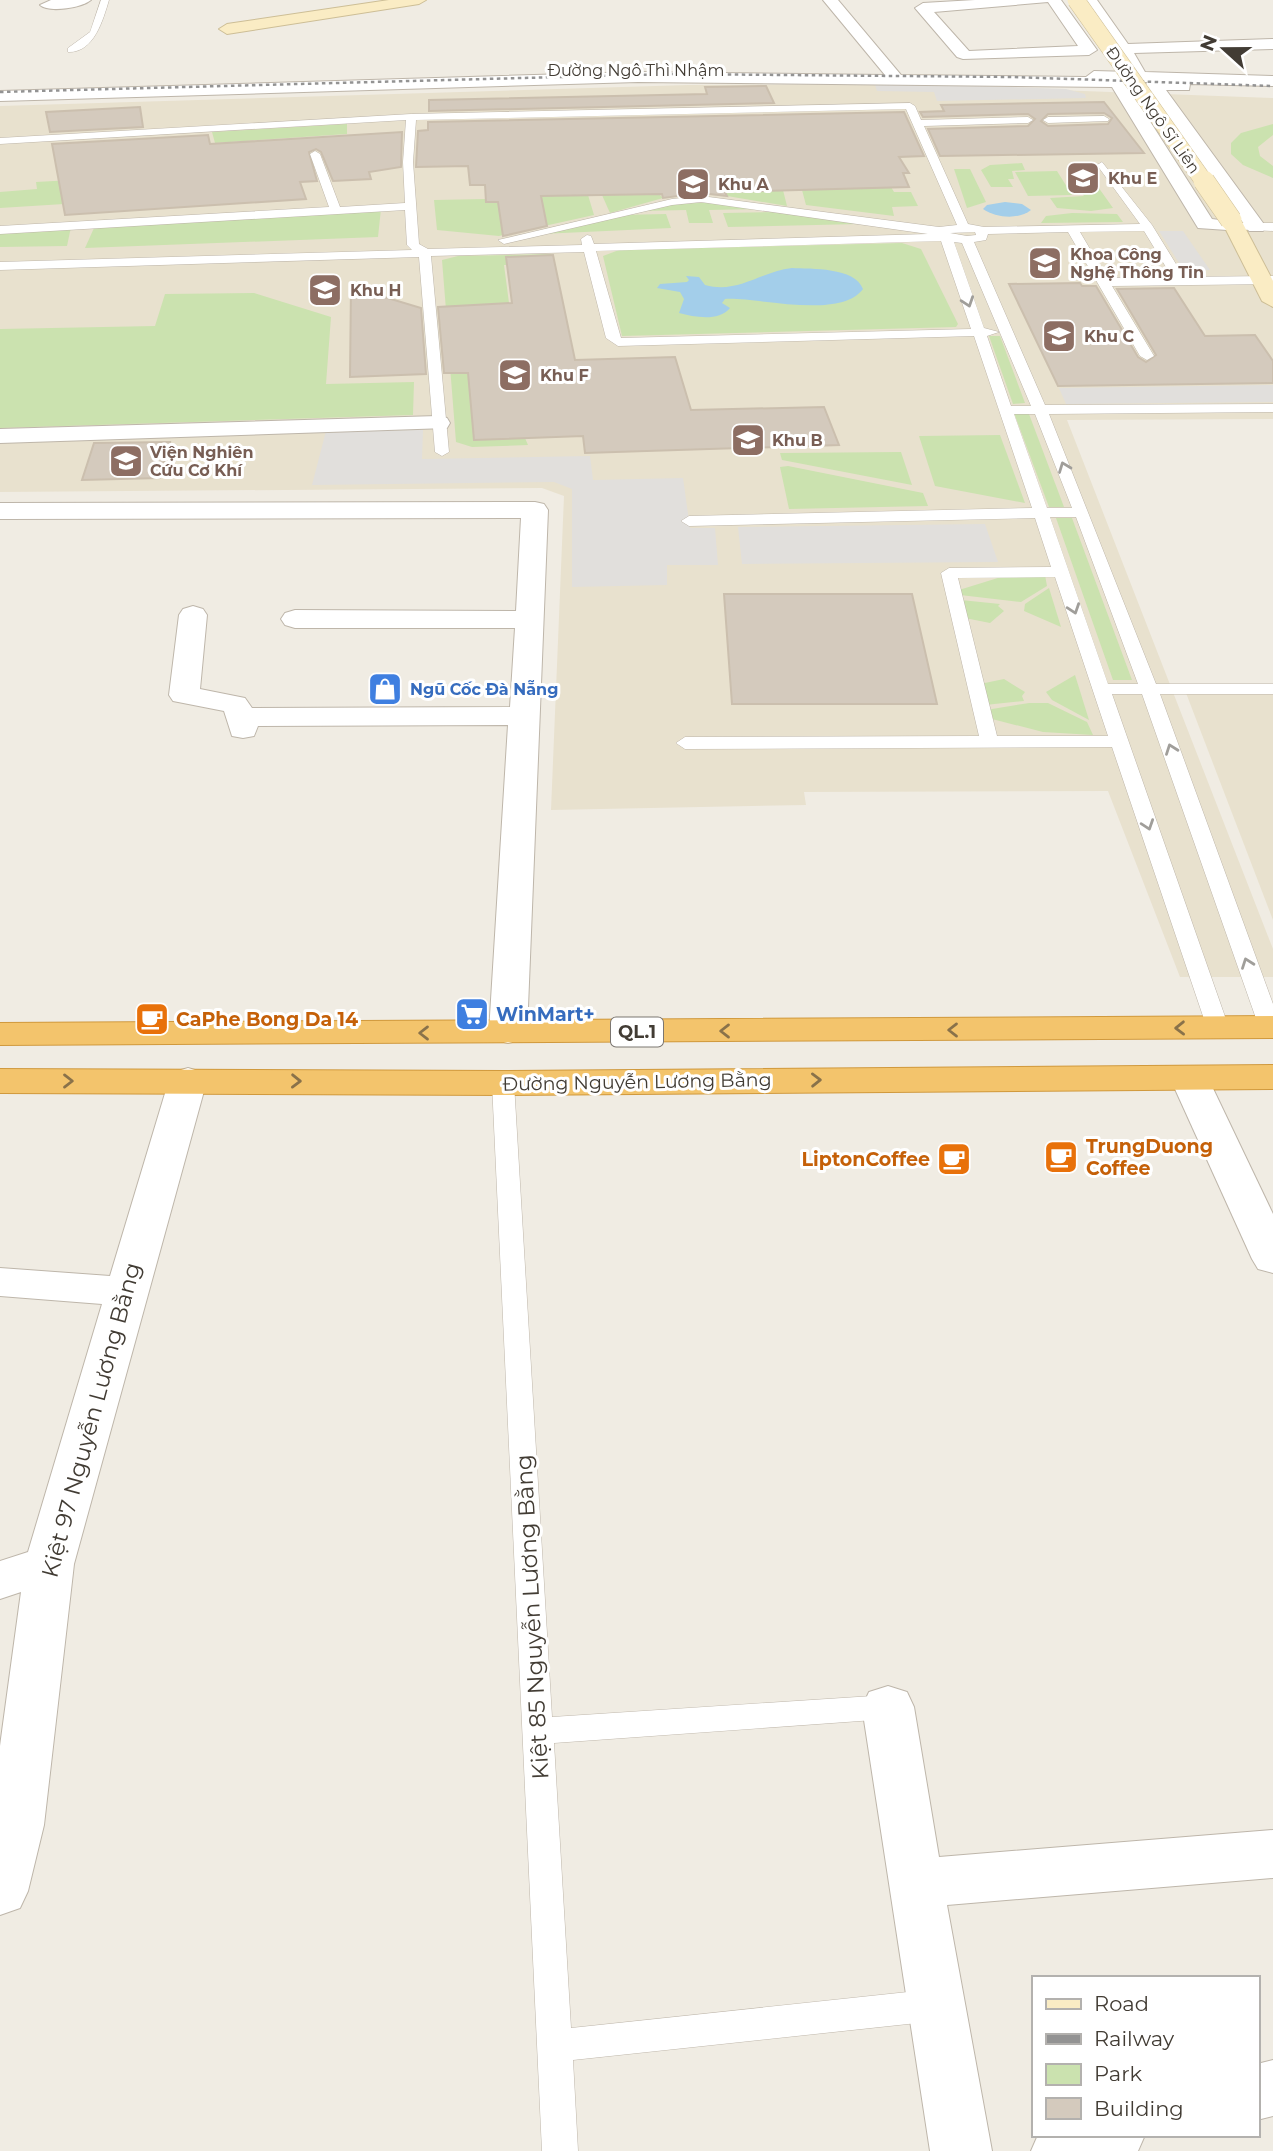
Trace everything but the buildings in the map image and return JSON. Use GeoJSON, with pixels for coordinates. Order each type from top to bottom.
{"type":"FeatureCollection","features":[{"type":"Feature","properties":{"kind":"highway","name":"QL.1"},"geometry":{"type":"LineString","coordinates":[[0,1034],[1253,1027]]}},
{"type":"Feature","properties":{"kind":"highway"},"geometry":{"type":"LineString","coordinates":[[1253,1027],[1273,1077]]}},
{"type":"Feature","properties":{"kind":"highway","name":"Đường Nguyễn Lương Bằng"},"geometry":{"type":"LineString","coordinates":[[0,1081],[503,1083],[1273,1077]]}},
{"type":"Feature","properties":{"kind":"street"},"geometry":{"type":"LineString","coordinates":[[47,5],[84,0]]}},
{"type":"Feature","properties":{"kind":"street"},"geometry":{"type":"LineString","coordinates":[[344,0],[225,22],[254,25],[419,0]]}},
{"type":"Feature","properties":{"kind":"street"},"geometry":{"type":"LineString","coordinates":[[830,0],[893,74]]}},
{"type":"Feature","properties":{"kind":"street"},"geometry":{"type":"LineString","coordinates":[[963,54],[923,8],[1042,0]]}},
{"type":"Feature","properties":{"kind":"street"},"geometry":{"type":"LineString","coordinates":[[935,55],[1089,50],[1063,25],[1054,0]]}},
{"type":"Feature","properties":{"kind":"street","name":"Đường Ngô Sĩ Liên"},"geometry":{"type":"LineString","coordinates":[[1076,0],[1249,225],[1273,301]]}},
{"type":"Feature","properties":{"kind":"street"},"geometry":{"type":"LineString","coordinates":[[1090,0],[1115,25],[1139,72],[1167,78]]}},
{"type":"Feature","properties":{"kind":"street"},"geometry":{"type":"LineString","coordinates":[[1125,49],[1273,44]]}},
{"type":"Feature","properties":{"kind":"street"},"geometry":{"type":"LineString","coordinates":[[879,57],[907,56]]}},
{"type":"Feature","properties":{"kind":"street","name":"Đường Ngô Thì Nhậm"},"geometry":{"type":"LineString","coordinates":[[0,87],[511,71],[687,69],[1273,81]]}},
{"type":"Feature","properties":{"kind":"street","name":"Đường Ngô Sĩ Liên"},"geometry":{"type":"LineString","coordinates":[[0,96],[638,77],[1117,82],[1205,224],[1249,225]]}},
{"type":"Feature","properties":{"kind":"street"},"geometry":{"type":"LineString","coordinates":[[1249,225],[1154,85],[1273,89]]}},
{"type":"Feature","properties":{"kind":"street"},"geometry":{"type":"LineString","coordinates":[[0,436],[438,423]]}},
{"type":"Feature","properties":{"kind":"street"},"geometry":{"type":"LineString","coordinates":[[0,512],[535,510],[508,1032]]}},
{"type":"Feature","properties":{"kind":"street"},"geometry":{"type":"LineString","coordinates":[[193,615],[184,695],[230,702],[243,723],[523,716]]}},
{"type":"Feature","properties":{"kind":"street"},"geometry":{"type":"LineString","coordinates":[[295,619],[529,620]]}},
{"type":"Feature","properties":{"kind":"street"},"geometry":{"type":"LineString","coordinates":[[1189,1078],[1273,1259]]}},
{"type":"Feature","properties":{"kind":"street","name":"Kiệt 97 Nguyễn Lương Bằng"},"geometry":{"type":"LineString","coordinates":[[0,1891],[17,1825],[49,1564],[125,1291],[188,1080]]}},
{"type":"Feature","properties":{"kind":"street"},"geometry":{"type":"LineString","coordinates":[[0,1282],[125,1291]]}},
{"type":"Feature","properties":{"kind":"street"},"geometry":{"type":"LineString","coordinates":[[0,1580],[49,1564]]}},
{"type":"Feature","properties":{"kind":"street"},"geometry":{"type":"LineString","coordinates":[[888,1707],[961,2151]]}},
{"type":"Feature","properties":{"kind":"street"},"geometry":{"type":"LineString","coordinates":[[915,1883],[1273,1854]]}},
{"type":"Feature","properties":{"kind":"street"},"geometry":{"type":"LineString","coordinates":[[1062,2151],[1108,2137]]}},
{"type":"Feature","properties":{"kind":"lane"},"geometry":{"type":"LineString","coordinates":[[71,50],[94,33],[105,0]]}},
{"type":"Feature","properties":{"kind":"lane"},"geometry":{"type":"LineString","coordinates":[[0,141],[411,117],[910,106],[915,123],[971,233],[1149,688],[1253,1027]]}},
{"type":"Feature","properties":{"kind":"lane"},"geometry":{"type":"LineString","coordinates":[[411,117],[408,163],[413,244]]}},
{"type":"Feature","properties":{"kind":"lane"},"geometry":{"type":"LineString","coordinates":[[1048,120],[1104,119]]}},
{"type":"Feature","properties":{"kind":"lane"},"geometry":{"type":"LineString","coordinates":[[915,123],[1028,120]]}},
{"type":"Feature","properties":{"kind":"lane"},"geometry":{"type":"LineString","coordinates":[[315,154],[335,208]]}},
{"type":"Feature","properties":{"kind":"lane"},"geometry":{"type":"LineString","coordinates":[[1102,165],[1147,227],[1181,282]]}},
{"type":"Feature","properties":{"kind":"lane"},"geometry":{"type":"LineString","coordinates":[[0,257],[69,260],[425,253],[494,246],[695,199],[732,201],[944,234]]}},
{"type":"Feature","properties":{"kind":"lane"},"geometry":{"type":"LineString","coordinates":[[0,230],[335,208],[411,206]]}},
{"type":"Feature","properties":{"kind":"lane"},"geometry":{"type":"LineString","coordinates":[[0,266],[69,260],[413,244],[494,246],[1147,227]]}},
{"type":"Feature","properties":{"kind":"lane"},"geometry":{"type":"LineString","coordinates":[[1072,229],[1106,282],[1147,356]]}},
{"type":"Feature","properties":{"kind":"lane"},"geometry":{"type":"LineString","coordinates":[[944,234],[1119,741],[1253,1027]]}},
{"type":"Feature","properties":{"kind":"lane"},"geometry":{"type":"LineString","coordinates":[[587,243],[600,298],[613,338],[618,342],[1009,332]]}},
{"type":"Feature","properties":{"kind":"lane"},"geometry":{"type":"LineString","coordinates":[[413,244],[425,253],[442,452]]}},
{"type":"Feature","properties":{"kind":"lane"},"geometry":{"type":"LineString","coordinates":[[1106,282],[1268,280]]}},
{"type":"Feature","properties":{"kind":"lane"},"geometry":{"type":"LineString","coordinates":[[1005,410],[1273,408]]}},
{"type":"Feature","properties":{"kind":"lane"},"geometry":{"type":"LineString","coordinates":[[689,521],[1081,512]]}},
{"type":"Feature","properties":{"kind":"lane"},"geometry":{"type":"LineString","coordinates":[[989,741],[949,573],[1061,572]]}},
{"type":"Feature","properties":{"kind":"lane"},"geometry":{"type":"LineString","coordinates":[[1101,689],[1273,689]]}},
{"type":"Feature","properties":{"kind":"lane"},"geometry":{"type":"LineString","coordinates":[[685,743],[1119,741]]}},
{"type":"Feature","properties":{"kind":"lane","name":"Kiệt 85 Nguyễn Lương Bằng"},"geometry":{"type":"LineString","coordinates":[[503,1083],[560,2151]]}},
{"type":"Feature","properties":{"kind":"lane"},"geometry":{"type":"LineString","coordinates":[[539,1731],[888,1707]]}},
{"type":"Feature","properties":{"kind":"lane"},"geometry":{"type":"LineString","coordinates":[[555,2046],[936,2005]]}},
{"type":"Feature","properties":{"kind":"shaded area"},"geometry":{"type":"Polygon","coordinates":[[[874,82],[1066,89],[1085,94],[1086,98],[937,101],[934,92],[877,91],[874,82]]]}},
{"type":"Feature","properties":{"kind":"shaded area"},"geometry":{"type":"Polygon","coordinates":[[[890,84],[1273,98],[1273,419],[1067,420],[1273,949],[1273,977],[1180,977],[1108,791],[804,792],[806,805],[551,810],[564,496],[542,488],[0,492],[0,106],[688,85],[890,84]]]}},
{"type":"Feature","properties":{"kind":"shaded area"},"geometry":{"type":"Polygon","coordinates":[[[1159,231],[1183,231],[1210,270],[1184,271],[1159,231]]]}},
{"type":"Feature","properties":{"kind":"shaded area"},"geometry":{"type":"Polygon","coordinates":[[[1273,385],[1273,402],[1066,404],[1059,388],[1273,385]]]}},
{"type":"Feature","properties":{"kind":"shaded area"},"geometry":{"type":"Polygon","coordinates":[[[423,430],[422,459],[590,456],[593,480],[683,478],[690,528],[715,528],[718,565],[667,565],[667,585],[572,587],[572,489],[554,482],[312,485],[326,431],[423,430]]]}},
{"type":"Feature","properties":{"kind":"shaded area"},"geometry":{"type":"Polygon","coordinates":[[[985,524],[998,562],[742,564],[738,527],[985,524]]]}},
{"type":"Feature","properties":{"kind":"shaded area"},"geometry":{"type":"Polygon","coordinates":[[[1186,693],[1273,694],[1273,920],[1186,693]]]}},
{"type":"Feature","properties":{"kind":"green space"},"geometry":{"type":"Polygon","coordinates":[[[347,124],[347,134],[215,143],[212,132],[347,124]]]}},
{"type":"Feature","properties":{"kind":"green space"},"geometry":{"type":"Polygon","coordinates":[[[1273,124],[1273,135],[1258,147],[1260,156],[1273,166],[1273,178],[1243,165],[1231,154],[1231,143],[1241,133],[1273,124]]]}},
{"type":"Feature","properties":{"kind":"green space"},"geometry":{"type":"Polygon","coordinates":[[[1022,163],[1025,170],[1012,171],[1014,179],[1008,179],[1013,187],[991,187],[981,170],[990,165],[1022,163]]]}},
{"type":"Feature","properties":{"kind":"green space"},"geometry":{"type":"Polygon","coordinates":[[[954,169],[970,169],[986,202],[967,208],[954,169]]]}},
{"type":"Feature","properties":{"kind":"green space"},"geometry":{"type":"Polygon","coordinates":[[[237,171],[302,189],[0,208],[0,192],[37,189],[36,182],[237,171]]]}},
{"type":"Feature","properties":{"kind":"green space"},"geometry":{"type":"Polygon","coordinates":[[[1057,171],[1072,195],[1028,196],[1015,172],[1057,171]]]}},
{"type":"Feature","properties":{"kind":"green space"},"geometry":{"type":"Polygon","coordinates":[[[1068,177],[1091,177],[1113,208],[1091,211],[1057,208],[1050,198],[1084,196],[1068,177]]]}},
{"type":"Feature","properties":{"kind":"green space"},"geometry":{"type":"Polygon","coordinates":[[[891,187],[894,192],[911,192],[918,206],[892,207],[894,216],[806,205],[802,190],[891,187]]]}},
{"type":"Feature","properties":{"kind":"green space"},"geometry":{"type":"Polygon","coordinates":[[[783,190],[787,206],[727,196],[726,192],[783,190]]]}},
{"type":"Feature","properties":{"kind":"green space"},"geometry":{"type":"Polygon","coordinates":[[[659,194],[663,198],[610,213],[602,195],[659,194]]]}},
{"type":"Feature","properties":{"kind":"green space"},"geometry":{"type":"Polygon","coordinates":[[[588,195],[594,215],[499,236],[437,230],[434,200],[485,199],[486,202],[502,202],[503,197],[588,195]]]}},
{"type":"Feature","properties":{"kind":"green space"},"geometry":{"type":"Polygon","coordinates":[[[726,202],[761,209],[709,210],[713,223],[689,223],[686,210],[641,211],[672,204],[726,202]]]}},
{"type":"Feature","properties":{"kind":"green space"},"geometry":{"type":"Polygon","coordinates":[[[381,209],[378,237],[85,248],[94,228],[381,209]]]}},
{"type":"Feature","properties":{"kind":"green space"},"geometry":{"type":"Polygon","coordinates":[[[776,212],[859,224],[728,227],[723,213],[776,212]]]}},
{"type":"Feature","properties":{"kind":"green space"},"geometry":{"type":"Polygon","coordinates":[[[1072,213],[1117,214],[1123,222],[1041,223],[1046,216],[1072,213]]]}},
{"type":"Feature","properties":{"kind":"green space"},"geometry":{"type":"Polygon","coordinates":[[[666,214],[671,228],[541,234],[620,215],[666,214]]]}},
{"type":"Feature","properties":{"kind":"green space"},"geometry":{"type":"Polygon","coordinates":[[[71,227],[67,246],[0,247],[0,232],[71,227]]]}},
{"type":"Feature","properties":{"kind":"green space"},"geometry":{"type":"Polygon","coordinates":[[[902,243],[921,249],[958,324],[956,327],[622,336],[603,256],[619,250],[902,243]]]}},
{"type":"Feature","properties":{"kind":"green space"},"geometry":{"type":"Polygon","coordinates":[[[551,254],[553,264],[504,265],[509,303],[446,310],[442,260],[458,256],[551,254]]]}},
{"type":"Feature","properties":{"kind":"green space"},"geometry":{"type":"Polygon","coordinates":[[[254,293],[331,317],[326,384],[414,382],[413,415],[0,428],[0,329],[155,326],[165,294],[254,293]]]}},
{"type":"Feature","properties":{"kind":"green space"},"geometry":{"type":"Polygon","coordinates":[[[462,315],[474,439],[525,438],[528,445],[472,447],[456,442],[446,316],[462,315]]]}},
{"type":"Feature","properties":{"kind":"green space"},"geometry":{"type":"Polygon","coordinates":[[[989,336],[1000,336],[1025,403],[1013,404],[989,336]]]}},
{"type":"Feature","properties":{"kind":"green space"},"geometry":{"type":"Polygon","coordinates":[[[1014,413],[1029,414],[1064,507],[1049,507],[1014,413]]]}},
{"type":"Feature","properties":{"kind":"green space"},"geometry":{"type":"Polygon","coordinates":[[[1000,435],[1025,503],[935,486],[919,436],[1000,435]]]}},
{"type":"Feature","properties":{"kind":"green space"},"geometry":{"type":"Polygon","coordinates":[[[901,452],[912,485],[782,460],[780,453],[901,452]]]}},
{"type":"Feature","properties":{"kind":"green space"},"geometry":{"type":"Polygon","coordinates":[[[788,466],[923,493],[928,506],[789,509],[780,467],[788,466]]]}},
{"type":"Feature","properties":{"kind":"green space"},"geometry":{"type":"Polygon","coordinates":[[[1056,518],[1072,518],[1132,680],[1113,680],[1056,518]]]}},
{"type":"Feature","properties":{"kind":"green space"},"geometry":{"type":"Polygon","coordinates":[[[1045,575],[1047,586],[1021,602],[960,595],[959,590],[1001,577],[1045,575]]]}},
{"type":"Feature","properties":{"kind":"green space"},"geometry":{"type":"Polygon","coordinates":[[[1049,588],[1061,627],[1024,611],[1025,604],[1049,588]]]}},
{"type":"Feature","properties":{"kind":"green space"},"geometry":{"type":"Polygon","coordinates":[[[961,600],[1000,604],[998,606],[1004,611],[990,623],[965,618],[961,600]]]}},
{"type":"Feature","properties":{"kind":"green space"},"geometry":{"type":"Polygon","coordinates":[[[1075,675],[1089,720],[1052,700],[1046,692],[1075,675]]]}},
{"type":"Feature","properties":{"kind":"green space"},"geometry":{"type":"Polygon","coordinates":[[[1004,679],[1025,692],[1022,696],[1024,701],[985,705],[980,684],[1004,679]]]}},
{"type":"Feature","properties":{"kind":"green space"},"geometry":{"type":"Polygon","coordinates":[[[1029,703],[1048,703],[1087,722],[1093,735],[1043,732],[992,719],[986,710],[1029,703]]]}},
{"type":"Feature","properties":{"kind":"water"},"geometry":{"type":"Polygon","coordinates":[[[1005,202],[1022,204],[1031,210],[1007,217],[983,209],[987,205],[1005,202]]]}},
{"type":"Feature","properties":{"kind":"water"},"geometry":{"type":"Polygon","coordinates":[[[792,268],[842,273],[858,282],[863,289],[852,298],[818,305],[725,299],[722,303],[730,308],[719,315],[706,317],[679,313],[684,299],[680,292],[657,288],[660,284],[687,282],[689,280],[686,276],[699,277],[705,285],[728,287],[792,268]]]}},
{"type":"Feature","properties":{"kind":"railway"},"geometry":{"type":"LineString","coordinates":[[0,92],[671,74],[1013,77],[1273,86]]}},
{"type":"Feature","properties":{"kind":"place","name":"Khu E"},"geometry":{"type":"Point","coordinates":[1083,178]}},
{"type":"Feature","properties":{"kind":"place","name":"Khu A"},"geometry":{"type":"Point","coordinates":[693,184]}},
{"type":"Feature","properties":{"kind":"place","name":"Khoa Công Nghệ Thông Tin"},"geometry":{"type":"Point","coordinates":[1045,263]}},
{"type":"Feature","properties":{"kind":"place","name":"Khu H"},"geometry":{"type":"Point","coordinates":[325,290]}},
{"type":"Feature","properties":{"kind":"place","name":"Khu C"},"geometry":{"type":"Point","coordinates":[1059,336]}},
{"type":"Feature","properties":{"kind":"place","name":"Khu F"},"geometry":{"type":"Point","coordinates":[515,375]}},
{"type":"Feature","properties":{"kind":"place","name":"Khu B"},"geometry":{"type":"Point","coordinates":[748,440]}},
{"type":"Feature","properties":{"kind":"place","name":"Viện Nghiên Cứu Cơ Khí"},"geometry":{"type":"Point","coordinates":[126,461]}},
{"type":"Feature","properties":{"kind":"place","name":"Ngũ Cốc Đà Nẵng"},"geometry":{"type":"Point","coordinates":[385,689]}},
{"type":"Feature","properties":{"kind":"place","name":"WinMart+"},"geometry":{"type":"Point","coordinates":[472,1014]}},
{"type":"Feature","properties":{"kind":"place","name":"CaPhe Bong Da 14"},"geometry":{"type":"Point","coordinates":[152,1019]}},
{"type":"Feature","properties":{"kind":"place","name":"TrungDuong Coffee"},"geometry":{"type":"Point","coordinates":[1061,1157]}},
{"type":"Feature","properties":{"kind":"place","name":"LiptonCoffee"},"geometry":{"type":"Point","coordinates":[954,1159]}}]}
